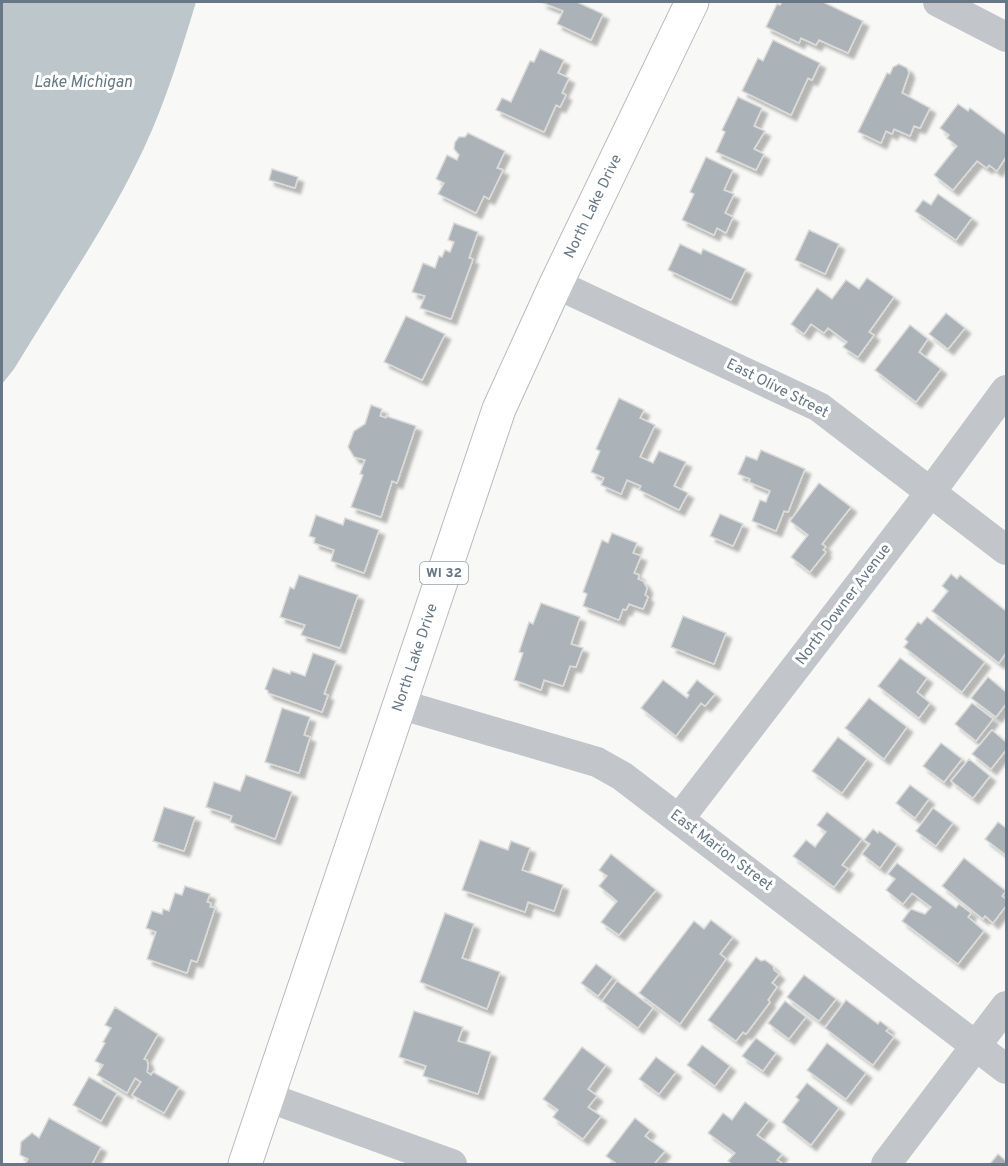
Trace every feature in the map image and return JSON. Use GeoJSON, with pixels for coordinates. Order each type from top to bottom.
{"type":"FeatureCollection","features":[{"type":"Feature","properties":{"kind":"main road","name":"North Lake Drive"},"geometry":{"type":"LineString","coordinates":[[245,1164],[500,409],[556,284],[692,2]]}},
{"type":"Feature","properties":{"kind":"street"},"geometry":{"type":"LineString","coordinates":[[938,2],[1006,37]]}},
{"type":"Feature","properties":{"kind":"street","name":"East Olive Street"},"geometry":{"type":"LineString","coordinates":[[556,284],[819,407],[1006,550]]}},
{"type":"Feature","properties":{"kind":"street","name":"North Downer Avenue"},"geometry":{"type":"LineString","coordinates":[[680,819],[930,493],[1006,390]]}},
{"type":"Feature","properties":{"kind":"street","name":"East Marion Street"},"geometry":{"type":"LineString","coordinates":[[399,704],[597,762],[622,776],[1006,1069]]}},
{"type":"Feature","properties":{"kind":"street"},"geometry":{"type":"LineString","coordinates":[[886,1164],[1006,1006]]}},
{"type":"Feature","properties":{"kind":"street"},"geometry":{"type":"LineString","coordinates":[[267,1097],[452,1164]]}},
{"type":"Feature","properties":{"kind":"water","name":"Lake Michigan"},"geometry":{"type":"Polygon","coordinates":[[[2,2],[196,2],[159,112],[130,177],[82,260],[14,369],[2,384],[2,2]]]}},
{"type":"Feature","properties":{"kind":"building"},"geometry":{"type":"Polygon","coordinates":[[[541,2],[580,2],[603,14],[591,40],[557,24],[563,11],[541,2]]]}},
{"type":"Feature","properties":{"kind":"building"},"geometry":{"type":"Polygon","coordinates":[[[782,2],[823,2],[863,21],[848,53],[819,40],[816,45],[801,38],[799,43],[766,27],[777,4],[780,5],[782,2]]]}},
{"type":"Feature","properties":{"kind":"building"},"geometry":{"type":"Polygon","coordinates":[[[773,40],[820,63],[812,80],[808,78],[791,115],[742,91],[758,58],[763,61],[773,40]]]}},
{"type":"Feature","properties":{"kind":"building"},"geometry":{"type":"Polygon","coordinates":[[[540,49],[564,60],[558,73],[569,78],[562,93],[566,95],[560,107],[556,105],[544,132],[496,110],[502,98],[511,102],[530,61],[534,62],[540,49]]]}},
{"type":"Feature","properties":{"kind":"building"},"geometry":{"type":"Polygon","coordinates":[[[899,64],[907,68],[909,73],[902,93],[930,108],[920,128],[914,126],[910,136],[894,129],[892,134],[886,131],[881,143],[858,132],[887,73],[890,74],[893,67],[899,64]]]}},
{"type":"Feature","properties":{"kind":"building"},"geometry":{"type":"Polygon","coordinates":[[[738,97],[762,108],[754,126],[765,131],[754,149],[764,154],[756,170],[716,152],[725,132],[722,130],[738,97]]]}},
{"type":"Feature","properties":{"kind":"building"},"geometry":{"type":"Polygon","coordinates":[[[958,104],[968,111],[970,108],[1006,135],[1006,157],[997,171],[977,161],[953,190],[934,175],[957,146],[940,128],[958,104]]]}},
{"type":"Feature","properties":{"kind":"building"},"geometry":{"type":"Polygon","coordinates":[[[468,133],[505,151],[497,168],[503,170],[489,199],[484,196],[476,213],[438,194],[444,183],[436,179],[447,155],[457,160],[459,155],[454,149],[455,142],[459,137],[465,137],[468,133]]]}},
{"type":"Feature","properties":{"kind":"building"},"geometry":{"type":"Polygon","coordinates":[[[706,157],[733,170],[724,190],[734,194],[725,213],[733,217],[726,233],[717,228],[714,235],[682,220],[694,194],[690,192],[706,157]]]}},
{"type":"Feature","properties":{"kind":"building"},"geometry":{"type":"Polygon","coordinates":[[[272,169],[298,177],[295,188],[269,180],[272,169]]]}},
{"type":"Feature","properties":{"kind":"building"},"geometry":{"type":"Polygon","coordinates":[[[938,194],[972,218],[956,240],[915,211],[923,200],[931,205],[938,194]]]}},
{"type":"Feature","properties":{"kind":"building"},"geometry":{"type":"Polygon","coordinates":[[[454,223],[478,232],[469,258],[473,259],[451,319],[420,308],[425,296],[412,292],[423,263],[435,268],[439,256],[442,257],[445,250],[450,252],[454,242],[448,240],[454,223]]]}},
{"type":"Feature","properties":{"kind":"building"},"geometry":{"type":"Polygon","coordinates":[[[809,230],[839,244],[825,274],[795,260],[809,230]]]}},
{"type":"Feature","properties":{"kind":"building"},"geometry":{"type":"Polygon","coordinates":[[[680,244],[701,254],[703,249],[746,269],[731,300],[668,270],[680,244]]]}},
{"type":"Feature","properties":{"kind":"building"},"geometry":{"type":"Polygon","coordinates":[[[867,278],[894,297],[869,332],[874,335],[858,357],[843,347],[847,342],[828,328],[824,333],[811,324],[804,334],[791,324],[817,288],[832,299],[846,280],[859,289],[867,278]]]}},
{"type":"Feature","properties":{"kind":"building"},"geometry":{"type":"Polygon","coordinates":[[[946,313],[965,328],[948,349],[929,334],[946,313]]]}},
{"type":"Feature","properties":{"kind":"building"},"geometry":{"type":"Polygon","coordinates":[[[406,316],[445,334],[422,380],[384,362],[406,316]]]}},
{"type":"Feature","properties":{"kind":"building"},"geometry":{"type":"Polygon","coordinates":[[[910,325],[928,339],[919,352],[941,369],[916,402],[875,370],[910,325]]]}},
{"type":"Feature","properties":{"kind":"building"},"geometry":{"type":"Polygon","coordinates":[[[619,398],[644,410],[640,418],[655,425],[640,457],[653,463],[659,451],[686,462],[674,486],[688,493],[679,510],[639,490],[641,486],[627,480],[621,494],[601,485],[604,478],[591,472],[600,451],[596,449],[619,398]]]}},
{"type":"Feature","properties":{"kind":"building"},"geometry":{"type":"Polygon","coordinates":[[[371,405],[382,409],[380,416],[416,426],[397,483],[392,481],[381,517],[351,507],[363,475],[360,474],[365,460],[354,457],[348,447],[354,431],[365,424],[371,405]]]}},
{"type":"Feature","properties":{"kind":"building"},"geometry":{"type":"Polygon","coordinates":[[[761,450],[805,469],[788,512],[784,511],[776,531],[752,521],[760,500],[766,502],[770,491],[749,482],[750,479],[738,474],[746,456],[757,460],[761,450]]]}},
{"type":"Feature","properties":{"kind":"building"},"geometry":{"type":"Polygon","coordinates":[[[819,483],[851,507],[822,544],[826,547],[823,550],[826,552],[810,572],[791,557],[808,535],[790,521],[819,483]]]}},
{"type":"Feature","properties":{"kind":"building"},"geometry":{"type":"Polygon","coordinates":[[[720,514],[743,524],[733,546],[710,536],[720,514]]]}},
{"type":"Feature","properties":{"kind":"building"},"geometry":{"type":"Polygon","coordinates":[[[316,515],[343,525],[345,518],[379,530],[364,573],[331,561],[334,550],[314,543],[315,538],[309,536],[316,515]]]}},
{"type":"Feature","properties":{"kind":"building"},"geometry":{"type":"Polygon","coordinates":[[[612,533],[637,543],[633,553],[641,556],[634,573],[639,575],[638,579],[643,581],[647,588],[645,595],[648,597],[643,609],[629,604],[626,610],[623,609],[619,620],[583,606],[587,594],[583,592],[602,540],[608,543],[612,533]]]}},
{"type":"Feature","properties":{"kind":"building"},"geometry":{"type":"Polygon","coordinates":[[[951,574],[957,579],[960,575],[1006,611],[1006,653],[999,663],[932,611],[948,591],[942,586],[951,574]]]}},
{"type":"Feature","properties":{"kind":"building"},"geometry":{"type":"Polygon","coordinates":[[[299,575],[358,595],[340,648],[301,635],[305,625],[280,617],[290,587],[294,589],[299,575]]]}},
{"type":"Feature","properties":{"kind":"building"},"geometry":{"type":"Polygon","coordinates":[[[541,603],[580,617],[571,644],[583,648],[576,667],[570,666],[563,686],[544,680],[541,690],[514,680],[523,653],[519,652],[529,622],[533,624],[541,603]]]}},
{"type":"Feature","properties":{"kind":"building"},"geometry":{"type":"Polygon","coordinates":[[[683,616],[726,633],[714,664],[671,647],[683,616]]]}},
{"type":"Feature","properties":{"kind":"building"},"geometry":{"type":"Polygon","coordinates":[[[927,617],[985,662],[962,692],[904,647],[908,642],[905,639],[918,622],[921,624],[927,617]]]}},
{"type":"Feature","properties":{"kind":"building"},"geometry":{"type":"Polygon","coordinates":[[[313,653],[336,661],[324,694],[328,695],[322,712],[268,693],[265,689],[273,668],[305,676],[313,653]]]}},
{"type":"Feature","properties":{"kind":"building"},"geometry":{"type":"Polygon","coordinates":[[[900,658],[927,678],[917,692],[930,703],[919,718],[878,686],[900,658]]]}},
{"type":"Feature","properties":{"kind":"building"},"geometry":{"type":"Polygon","coordinates":[[[988,677],[1006,692],[1006,704],[996,717],[971,698],[988,677]]]}},
{"type":"Feature","properties":{"kind":"building"},"geometry":{"type":"Polygon","coordinates":[[[663,680],[687,698],[689,695],[687,693],[697,680],[715,694],[705,706],[701,703],[676,736],[641,708],[663,680]]]}},
{"type":"Feature","properties":{"kind":"building"},"geometry":{"type":"Polygon","coordinates":[[[869,698],[907,727],[884,759],[845,728],[869,698]]]}},
{"type":"Feature","properties":{"kind":"building"},"geometry":{"type":"Polygon","coordinates":[[[972,703],[993,719],[976,741],[955,724],[972,703]]]}},
{"type":"Feature","properties":{"kind":"building"},"geometry":{"type":"Polygon","coordinates":[[[282,708],[310,717],[304,735],[310,737],[299,773],[265,762],[282,708]]]}},
{"type":"Feature","properties":{"kind":"building"},"geometry":{"type":"Polygon","coordinates":[[[992,730],[1006,742],[1006,750],[991,769],[972,754],[992,730]]]}},
{"type":"Feature","properties":{"kind":"building"},"geometry":{"type":"Polygon","coordinates":[[[838,737],[867,759],[842,793],[812,771],[838,737]]]}},
{"type":"Feature","properties":{"kind":"building"},"geometry":{"type":"Polygon","coordinates":[[[941,743],[962,759],[944,782],[923,766],[941,743]]]}},
{"type":"Feature","properties":{"kind":"building"},"geometry":{"type":"Polygon","coordinates":[[[969,759],[990,776],[973,798],[951,781],[969,759]]]}},
{"type":"Feature","properties":{"kind":"building"},"geometry":{"type":"Polygon","coordinates":[[[246,775],[292,792],[275,839],[230,822],[232,816],[206,807],[214,782],[240,791],[246,775]]]}},
{"type":"Feature","properties":{"kind":"building"},"geometry":{"type":"Polygon","coordinates":[[[910,785],[929,799],[915,818],[896,803],[910,785]]]}},
{"type":"Feature","properties":{"kind":"building"},"geometry":{"type":"Polygon","coordinates":[[[164,807],[195,817],[184,851],[153,841],[164,807]]]}},
{"type":"Feature","properties":{"kind":"building"},"geometry":{"type":"Polygon","coordinates":[[[933,808],[953,823],[936,846],[916,831],[933,808]]]}},
{"type":"Feature","properties":{"kind":"building"},"geometry":{"type":"Polygon","coordinates":[[[827,812],[862,839],[842,865],[848,869],[834,887],[793,856],[806,840],[815,847],[826,832],[817,825],[827,812]]]}},
{"type":"Feature","properties":{"kind":"building"},"geometry":{"type":"Polygon","coordinates":[[[998,822],[1006,828],[1006,855],[985,839],[998,822]]]}},
{"type":"Feature","properties":{"kind":"building"},"geometry":{"type":"Polygon","coordinates":[[[873,829],[897,844],[880,868],[862,854],[870,844],[864,840],[873,829]]]}},
{"type":"Feature","properties":{"kind":"building"},"geometry":{"type":"Polygon","coordinates":[[[480,840],[508,850],[511,841],[530,848],[522,870],[563,885],[554,911],[528,902],[525,912],[462,890],[480,840]]]}},
{"type":"Feature","properties":{"kind":"building"},"geometry":{"type":"Polygon","coordinates":[[[611,854],[656,890],[619,935],[601,922],[617,901],[599,886],[607,876],[599,870],[611,854]]]}},
{"type":"Feature","properties":{"kind":"building"},"geometry":{"type":"Polygon","coordinates":[[[964,858],[1006,891],[1002,896],[1006,899],[1006,906],[993,923],[985,916],[983,919],[942,886],[964,858]]]}},
{"type":"Feature","properties":{"kind":"building"},"geometry":{"type":"Polygon","coordinates":[[[897,863],[956,908],[959,904],[971,913],[968,917],[984,931],[958,964],[902,921],[911,909],[925,914],[931,907],[912,893],[903,904],[886,890],[895,879],[888,874],[897,863]]]}},
{"type":"Feature","properties":{"kind":"building"},"geometry":{"type":"Polygon","coordinates":[[[185,886],[210,894],[207,902],[211,903],[210,907],[215,908],[197,962],[191,960],[187,973],[147,959],[156,932],[146,928],[152,911],[162,914],[163,909],[169,911],[175,893],[182,895],[185,886]]]}},
{"type":"Feature","properties":{"kind":"building"},"geometry":{"type":"Polygon","coordinates":[[[445,913],[474,924],[462,958],[500,972],[487,1009],[420,982],[445,913]]]}},
{"type":"Feature","properties":{"kind":"building"},"geometry":{"type":"Polygon","coordinates":[[[711,920],[733,937],[720,954],[726,959],[680,1024],[639,993],[694,921],[704,929],[711,920]]]}},
{"type":"Feature","properties":{"kind":"building"},"geometry":{"type":"Polygon","coordinates":[[[756,957],[761,961],[765,960],[779,974],[772,983],[777,987],[768,1000],[770,1002],[746,1034],[743,1032],[736,1041],[708,1020],[756,957]]]}},
{"type":"Feature","properties":{"kind":"building"},"geometry":{"type":"Polygon","coordinates":[[[596,964],[613,977],[598,996],[581,983],[596,964]]]}},
{"type":"Feature","properties":{"kind":"building"},"geometry":{"type":"Polygon","coordinates":[[[804,975],[836,999],[819,1021],[787,997],[804,975]]]}},
{"type":"Feature","properties":{"kind":"building"},"geometry":{"type":"Polygon","coordinates":[[[617,981],[653,1008],[638,1028],[602,1001],[617,981]]]}},
{"type":"Feature","properties":{"kind":"building"},"geometry":{"type":"Polygon","coordinates":[[[846,1000],[878,1024],[880,1021],[889,1028],[886,1031],[894,1037],[873,1065],[825,1028],[846,1000]]]}},
{"type":"Feature","properties":{"kind":"building"},"geometry":{"type":"Polygon","coordinates":[[[785,1001],[806,1017],[789,1039],[768,1023],[785,1001]]]}},
{"type":"Feature","properties":{"kind":"building"},"geometry":{"type":"Polygon","coordinates":[[[115,1007],[158,1034],[144,1059],[147,1060],[147,1072],[151,1075],[153,1072],[179,1087],[164,1113],[132,1095],[141,1082],[135,1078],[127,1093],[97,1075],[103,1065],[95,1061],[111,1028],[105,1025],[115,1007]]]}},
{"type":"Feature","properties":{"kind":"building"},"geometry":{"type":"Polygon","coordinates":[[[414,1011],[463,1027],[458,1041],[491,1052],[478,1094],[423,1076],[426,1066],[399,1057],[414,1011]]]}},
{"type":"Feature","properties":{"kind":"building"},"geometry":{"type":"Polygon","coordinates":[[[756,1038],[776,1053],[763,1071],[742,1056],[756,1038]]]}},
{"type":"Feature","properties":{"kind":"building"},"geometry":{"type":"Polygon","coordinates":[[[827,1043],[866,1073],[846,1099],[807,1070],[827,1043]]]}},
{"type":"Feature","properties":{"kind":"building"},"geometry":{"type":"Polygon","coordinates":[[[702,1045],[730,1066],[715,1086],[687,1065],[702,1045]]]}},
{"type":"Feature","properties":{"kind":"building"},"geometry":{"type":"Polygon","coordinates":[[[582,1047],[606,1065],[588,1089],[597,1096],[588,1107],[601,1116],[583,1139],[553,1117],[558,1110],[543,1099],[582,1047]]]}},
{"type":"Feature","properties":{"kind":"building"},"geometry":{"type":"Polygon","coordinates":[[[656,1057],[676,1072],[659,1094],[639,1079],[656,1057]]]}},
{"type":"Feature","properties":{"kind":"building"},"geometry":{"type":"Polygon","coordinates":[[[89,1077],[117,1093],[101,1121],[73,1105],[89,1077]]]}},
{"type":"Feature","properties":{"kind":"building"},"geometry":{"type":"Polygon","coordinates":[[[807,1083],[839,1108],[811,1145],[782,1122],[799,1100],[796,1097],[807,1083]]]}},
{"type":"Feature","properties":{"kind":"building"},"geometry":{"type":"Polygon","coordinates":[[[745,1102],[769,1120],[757,1135],[782,1154],[777,1160],[783,1164],[732,1164],[728,1161],[735,1153],[708,1133],[723,1113],[732,1120],[745,1102]]]}},
{"type":"Feature","properties":{"kind":"building"},"geometry":{"type":"Polygon","coordinates":[[[49,1118],[101,1147],[92,1164],[25,1164],[28,1159],[20,1155],[21,1142],[32,1133],[39,1138],[49,1118]]]}},
{"type":"Feature","properties":{"kind":"building"},"geometry":{"type":"Polygon","coordinates":[[[635,1118],[650,1130],[645,1136],[665,1151],[654,1164],[617,1164],[606,1156],[635,1118]]]}},
{"type":"Feature","properties":{"kind":"building"},"geometry":{"type":"Polygon","coordinates":[[[998,1154],[1006,1161],[1006,1164],[990,1164],[998,1154]]]}}]}
